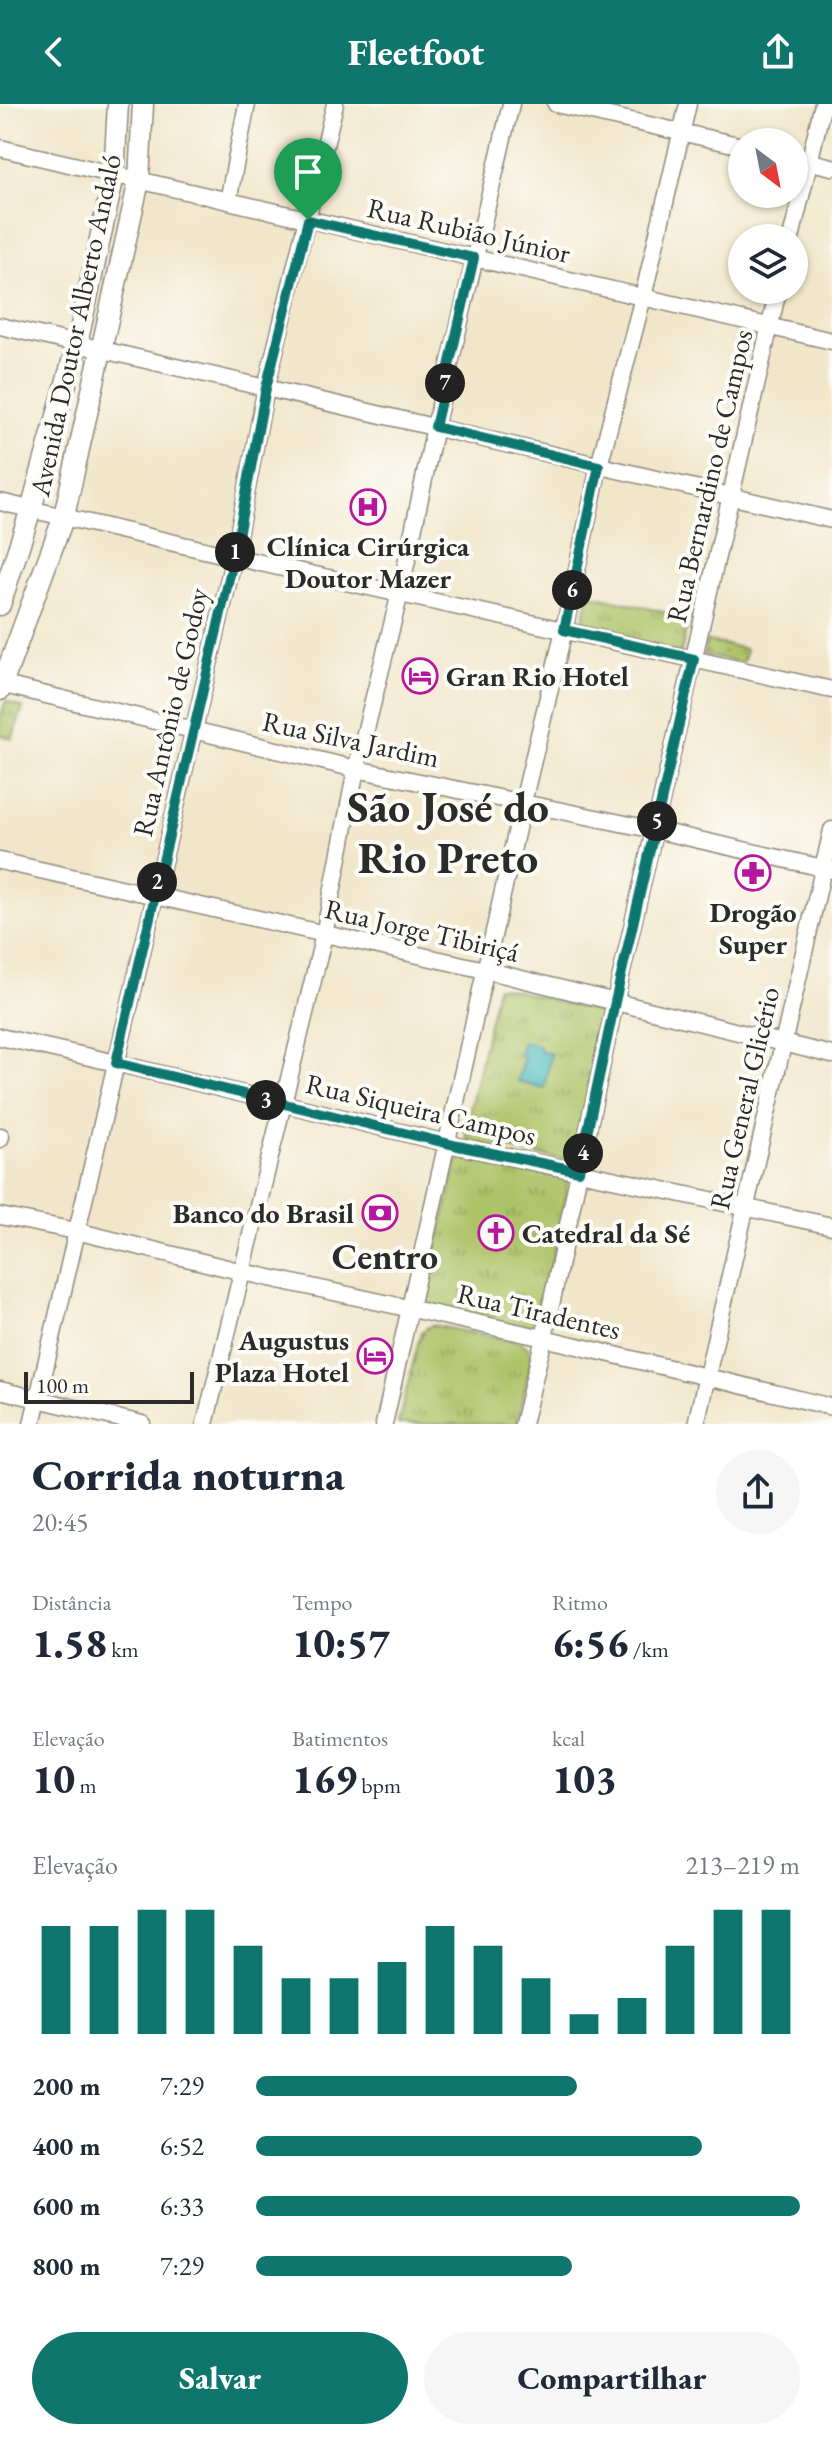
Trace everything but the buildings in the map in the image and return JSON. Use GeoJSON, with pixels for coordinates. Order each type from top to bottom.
{"type":"FeatureCollection","features":[{"type":"Feature","properties":{"kind":"main road","name":"Avenida Doutor Alberto Andaló"},"geometry":{"type":"LineString","coordinates":[[0,605],[31,509],[77,344],[114,175],[118,104]]}},
{"type":"Feature","properties":{"kind":"main road","name":"Avenida Doutor Alberto Andaló"},"geometry":{"type":"LineString","coordinates":[[1,686],[64,516],[139,181],[143,104]]}},
{"type":"Feature","properties":{"kind":"street"},"geometry":{"type":"LineString","coordinates":[[228,201],[247,104]]}},
{"type":"Feature","properties":{"kind":"street","name":"Rua Antônio de Godoy"},"geometry":{"type":"LineString","coordinates":[[32,1424],[234,557],[266,388],[335,104]]}},
{"type":"Feature","properties":{"kind":"street"},"geometry":{"type":"LineString","coordinates":[[205,1424],[324,935],[356,769],[400,593],[435,427],[511,104]]}},
{"type":"Feature","properties":{"kind":"street"},"geometry":{"type":"LineString","coordinates":[[556,104],[728,143]]}},
{"type":"Feature","properties":{"kind":"street"},"geometry":{"type":"LineString","coordinates":[[384,1424],[599,466],[688,104]]}},
{"type":"Feature","properties":{"kind":"street"},"geometry":{"type":"LineString","coordinates":[[808,144],[823,104]]}},
{"type":"Feature","properties":{"kind":"street","name":"Rua Rubião Júnior"},"geometry":{"type":"LineString","coordinates":[[0,148],[832,341]]}},
{"type":"Feature","properties":{"kind":"street"},"geometry":{"type":"LineString","coordinates":[[808,161],[832,167]]}},
{"type":"Feature","properties":{"kind":"street","name":"Rua Bernardino de Campos"},"geometry":{"type":"LineString","coordinates":[[523,1424],[615,1002],[774,304]]}},
{"type":"Feature","properties":{"kind":"street"},"geometry":{"type":"LineString","coordinates":[[0,326],[832,520]]}},
{"type":"Feature","properties":{"kind":"street"},"geometry":{"type":"LineString","coordinates":[[0,502],[832,690]]}},
{"type":"Feature","properties":{"kind":"street","name":"Rua Silva Jardim"},"geometry":{"type":"LineString","coordinates":[[1,686],[356,769],[828,869]]}},
{"type":"Feature","properties":{"kind":"street","name":"Rua General Glicério"},"geometry":{"type":"LineString","coordinates":[[696,1424],[783,1044],[828,869],[832,830]]}},
{"type":"Feature","properties":{"kind":"street","name":"Rua Jorge Tibiriçá"},"geometry":{"type":"LineString","coordinates":[[0,861],[485,970],[832,1055]]}},
{"type":"Feature","properties":{"kind":"street","name":"Rua Siqueira Campos"},"geometry":{"type":"LineString","coordinates":[[0,1037],[446,1143],[832,1226]]}},
{"type":"Feature","properties":{"kind":"street","name":"Rua Tiradentes"},"geometry":{"type":"LineString","coordinates":[[0,1216],[544,1338],[832,1407]]}},
{"type":"Feature","properties":{"kind":"street"},"geometry":{"type":"LineString","coordinates":[[0,1390],[142,1424]]}},
{"type":"Feature","properties":{"kind":"green space"},"geometry":{"type":"Polygon","coordinates":[[[589,594],[689,618],[681,653],[581,629],[589,594]]]}},
{"type":"Feature","properties":{"kind":"green space"},"geometry":{"type":"Polygon","coordinates":[[[706,641],[746,649],[744,660],[741,663],[704,655],[706,641]]]}},
{"type":"Feature","properties":{"kind":"green space"},"geometry":{"type":"Polygon","coordinates":[[[6,701],[23,708],[12,739],[0,734],[0,717],[6,701]]]}},
{"type":"Feature","properties":{"kind":"green space"},"geometry":{"type":"Polygon","coordinates":[[[497,987],[606,1017],[575,1156],[569,1161],[468,1141],[465,1132],[497,987]]]}},
{"type":"Feature","properties":{"kind":"green space","name":"Catedral da Sé"},"geometry":{"type":"Polygon","coordinates":[[[459,1156],[567,1181],[540,1321],[534,1328],[425,1305],[424,1297],[459,1156]]]}},
{"type":"Feature","properties":{"kind":"green space"},"geometry":{"type":"Polygon","coordinates":[[[432,1325],[521,1342],[527,1347],[532,1359],[517,1424],[398,1424],[421,1332],[432,1325]]]}},
{"type":"Feature","properties":{"kind":"water"},"geometry":{"type":"Polygon","coordinates":[[[523,1041],[539,1045],[539,1050],[551,1054],[544,1088],[517,1081],[524,1057],[519,1054],[523,1041]]]}},
{"type":"Feature","properties":{"kind":"place","name":"Clínica Cirúrgica Doutor Mazer"},"geometry":{"type":"Point","coordinates":[368,507]}},
{"type":"Feature","properties":{"kind":"place","name":"Gran Rio Hotel"},"geometry":{"type":"Point","coordinates":[420,676]}},
{"type":"Feature","properties":{"kind":"place","name":"Drogão Super"},"geometry":{"type":"Point","coordinates":[753,873]}},
{"type":"Feature","properties":{"kind":"place","name":"Banco do Brasil"},"geometry":{"type":"Point","coordinates":[380,1213]}},
{"type":"Feature","properties":{"kind":"place","name":"Catedral da Sé"},"geometry":{"type":"Point","coordinates":[496,1233]}},
{"type":"Feature","properties":{"kind":"place","name":"Augustus Plaza Hotel"},"geometry":{"type":"Point","coordinates":[375,1356]}},
{"type":"Feature","properties":{"kind":"district","name":"São José do Rio Preto"},"geometry":{"type":"Point","coordinates":[448,832]}},
{"type":"Feature","properties":{"kind":"district","name":"Centro"},"geometry":{"type":"Point","coordinates":[385,1256]}},
{"type":"Feature","properties":{"kind":"route"},"geometry":{"type":"LineString","coordinates":[[308,220],[474,258],[435,427],[599,466],[564,630],[694,659],[579,1171],[458,1146],[116,1063],[234,557],[266,388],[308,220]]}}]}
